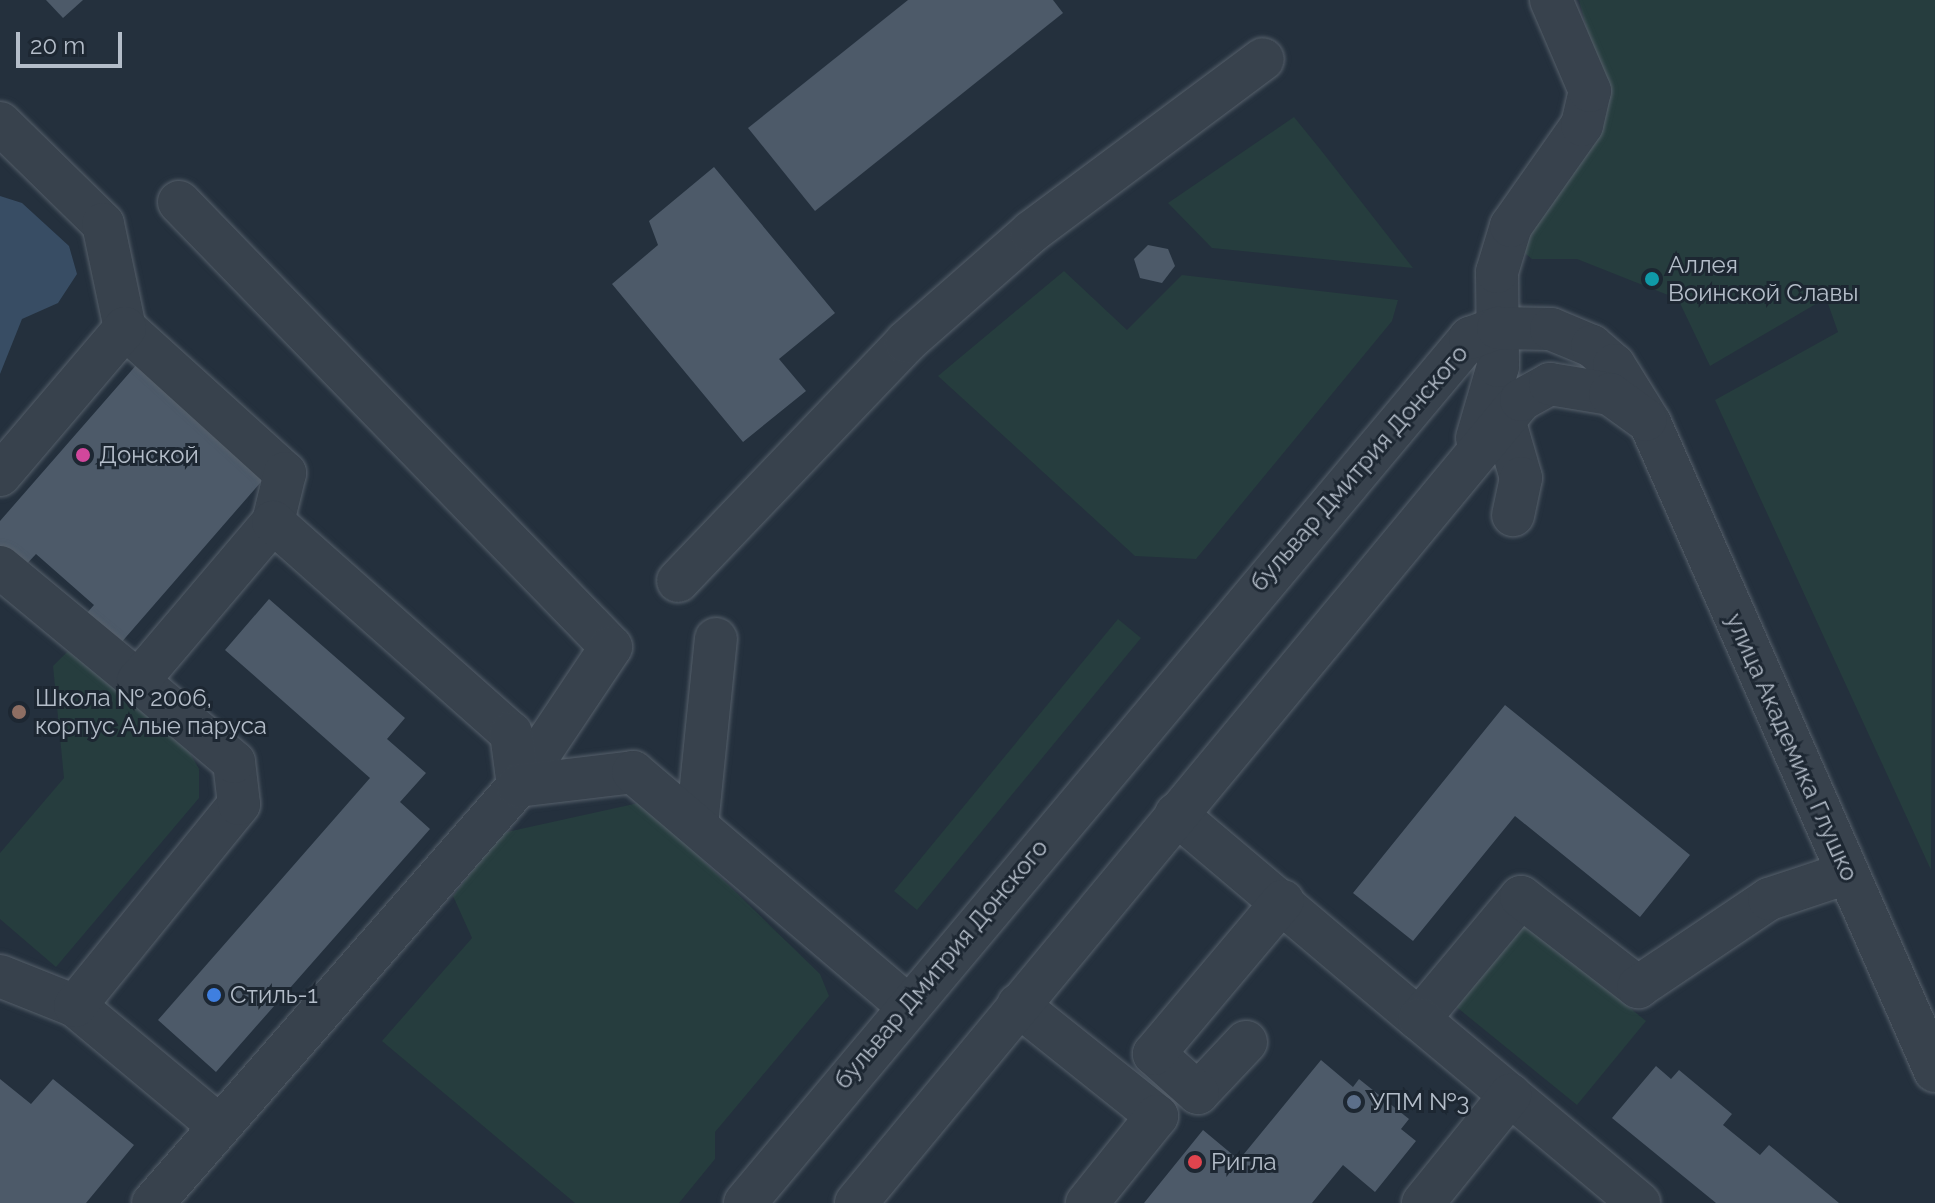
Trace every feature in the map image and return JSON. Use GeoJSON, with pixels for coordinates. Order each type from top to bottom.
{"type":"FeatureCollection","features":[{"type":"Feature","properties":{"kind":"street"},"geometry":{"type":"LineString","coordinates":[[1468,458],[1493,393],[1498,328],[1497,272],[1511,226],[1582,125],[1590,91],[1551,0]]}},
{"type":"Feature","properties":{"kind":"street"},"geometry":{"type":"LineString","coordinates":[[678,581],[906,342],[1031,232],[1263,59]]}},
{"type":"Feature","properties":{"kind":"street"},"geometry":{"type":"LineString","coordinates":[[0,123],[103,224],[125,328],[285,473],[273,522],[138,681]]}},
{"type":"Feature","properties":{"kind":"street"},"geometry":{"type":"LineString","coordinates":[[153,1203],[218,1125],[518,786],[611,647],[179,202]]}},
{"type":"Feature","properties":{"kind":"street"},"geometry":{"type":"LineString","coordinates":[[0,475],[125,328]]}},
{"type":"Feature","properties":{"kind":"street","name":"бульвар Дмитрия Донского"},"geometry":{"type":"LineString","coordinates":[[745,1203],[906,1004],[1470,338],[1498,328],[1551,329],[1592,346],[1614,365],[1650,423]]}},
{"type":"Feature","properties":{"kind":"street"},"geometry":{"type":"LineString","coordinates":[[856,1203],[1468,458],[1504,419],[1550,384],[1610,394],[1650,423]]}},
{"type":"Feature","properties":{"kind":"street"},"geometry":{"type":"LineString","coordinates":[[1504,419],[1521,478],[1513,515]]}},
{"type":"Feature","properties":{"kind":"street","name":"улица Академика Глушко"},"geometry":{"type":"LineString","coordinates":[[1650,423],[1935,1071]]}},
{"type":"Feature","properties":{"kind":"street"},"geometry":{"type":"LineString","coordinates":[[273,522],[511,733],[518,786]]}},
{"type":"Feature","properties":{"kind":"street"},"geometry":{"type":"LineString","coordinates":[[0,567],[234,762],[239,804],[75,1006]]}},
{"type":"Feature","properties":{"kind":"street"},"geometry":{"type":"LineString","coordinates":[[697,825],[716,639]]}},
{"type":"Feature","properties":{"kind":"street"},"geometry":{"type":"LineString","coordinates":[[518,786],[633,772],[906,1004]]}},
{"type":"Feature","properties":{"kind":"street"},"geometry":{"type":"LineString","coordinates":[[1176,814],[1639,1203]]}},
{"type":"Feature","properties":{"kind":"street"},"geometry":{"type":"LineString","coordinates":[[1419,1019],[1521,897],[1638,987],[1769,899],[1847,873]]}},
{"type":"Feature","properties":{"kind":"street"},"geometry":{"type":"LineString","coordinates":[[1246,1042],[1198,1093],[1154,1054],[1283,901]]}},
{"type":"Feature","properties":{"kind":"street"},"geometry":{"type":"LineString","coordinates":[[0,976],[75,1006],[218,1125]]}},
{"type":"Feature","properties":{"kind":"street"},"geometry":{"type":"LineString","coordinates":[[1018,1005],[1157,1116],[1087,1203]]}},
{"type":"Feature","properties":{"kind":"street"},"geometry":{"type":"LineString","coordinates":[[1423,1203],[1510,1095]]}},
{"type":"Feature","properties":{"kind":"green space"},"geometry":{"type":"Polygon","coordinates":[[[1579,0],[1935,0],[1931,870],[1715,400],[1838,332],[1826,298],[1710,366],[1678,299],[1577,259],[1532,259],[1519,248],[1604,92],[1579,0]]]}},
{"type":"Feature","properties":{"kind":"green space"},"geometry":{"type":"Polygon","coordinates":[[[1294,117],[1413,268],[1212,248],[1168,203],[1294,117]]]}},
{"type":"Feature","properties":{"kind":"green space"},"geometry":{"type":"Polygon","coordinates":[[[1064,271],[1127,330],[1182,275],[1398,300],[1392,321],[1196,559],[1135,556],[938,376],[1064,271]]]}},
{"type":"Feature","properties":{"kind":"green space"},"geometry":{"type":"Polygon","coordinates":[[[1118,619],[1141,638],[917,910],[894,891],[1118,619]]]}},
{"type":"Feature","properties":{"kind":"green space"},"geometry":{"type":"Polygon","coordinates":[[[68,651],[186,746],[199,769],[199,798],[56,967],[0,919],[0,853],[64,778],[53,666],[68,651]]]}},
{"type":"Feature","properties":{"kind":"green space"},"geometry":{"type":"Polygon","coordinates":[[[643,802],[820,974],[829,996],[715,1132],[715,1159],[679,1203],[575,1203],[382,1041],[472,938],[453,896],[502,833],[643,802]]]}},
{"type":"Feature","properties":{"kind":"green space"},"geometry":{"type":"Polygon","coordinates":[[[1524,922],[1646,1021],[1577,1105],[1454,1005],[1524,922]]]}},
{"type":"Feature","properties":{"kind":"water"},"geometry":{"type":"Polygon","coordinates":[[[0,196],[22,203],[69,246],[77,274],[58,303],[22,319],[0,374],[0,196]]]}},
{"type":"Feature","properties":{"kind":"building"},"geometry":{"type":"Polygon","coordinates":[[[46,0],[83,0],[63,18],[46,0]]]}},
{"type":"Feature","properties":{"kind":"building"},"geometry":{"type":"Polygon","coordinates":[[[908,0],[1053,0],[1063,13],[815,211],[748,128],[908,0]]]}},
{"type":"Feature","properties":{"kind":"building"},"geometry":{"type":"Polygon","coordinates":[[[714,167],[835,313],[779,359],[806,391],[743,442],[612,284],[658,245],[649,221],[714,167]]]}},
{"type":"Feature","properties":{"kind":"building"},"geometry":{"type":"Polygon","coordinates":[[[1148,245],[1168,249],[1175,266],[1162,283],[1140,278],[1134,259],[1148,245]]]}},
{"type":"Feature","properties":{"kind":"building"},"geometry":{"type":"Polygon","coordinates":[[[138,363],[267,475],[113,652],[79,622],[94,605],[36,554],[22,569],[0,550],[0,521],[138,363]]]}},
{"type":"Feature","properties":{"kind":"building"},"geometry":{"type":"Polygon","coordinates":[[[269,599],[405,718],[387,739],[426,773],[400,802],[430,829],[216,1072],[158,1020],[370,778],[225,650],[269,599]]]}},
{"type":"Feature","properties":{"kind":"building"},"geometry":{"type":"Polygon","coordinates":[[[1505,705],[1690,855],[1640,917],[1515,816],[1413,941],[1353,893],[1505,705]]]}},
{"type":"Feature","properties":{"kind":"building"},"geometry":{"type":"Polygon","coordinates":[[[1321,1060],[1353,1087],[1359,1079],[1409,1119],[1401,1129],[1416,1141],[1375,1192],[1343,1165],[1312,1203],[1144,1203],[1203,1130],[1239,1160],[1321,1060]]]}},
{"type":"Feature","properties":{"kind":"building"},"geometry":{"type":"Polygon","coordinates":[[[1656,1066],[1671,1079],[1679,1070],[1732,1114],[1723,1125],[1760,1155],[1769,1145],[1839,1203],[1716,1203],[1612,1118],[1656,1066]]]}},
{"type":"Feature","properties":{"kind":"building"},"geometry":{"type":"Polygon","coordinates":[[[0,1079],[31,1104],[53,1079],[134,1145],[86,1203],[0,1203],[0,1079]]]}},
{"type":"Feature","properties":{"kind":"place","name":"Аллея Воинской Славы"},"geometry":{"type":"Point","coordinates":[1652,279]}},
{"type":"Feature","properties":{"kind":"place","name":"Донской"},"geometry":{"type":"Point","coordinates":[83,455]}},
{"type":"Feature","properties":{"kind":"place","name":"Школа № 2006, корпус Алые паруса"},"geometry":{"type":"Point","coordinates":[19,712]}},
{"type":"Feature","properties":{"kind":"place","name":"Стиль-1"},"geometry":{"type":"Point","coordinates":[214,995]}},
{"type":"Feature","properties":{"kind":"place","name":"УПМ №3"},"geometry":{"type":"Point","coordinates":[1354,1102]}},
{"type":"Feature","properties":{"kind":"place","name":"Ригла"},"geometry":{"type":"Point","coordinates":[1195,1162]}}]}
